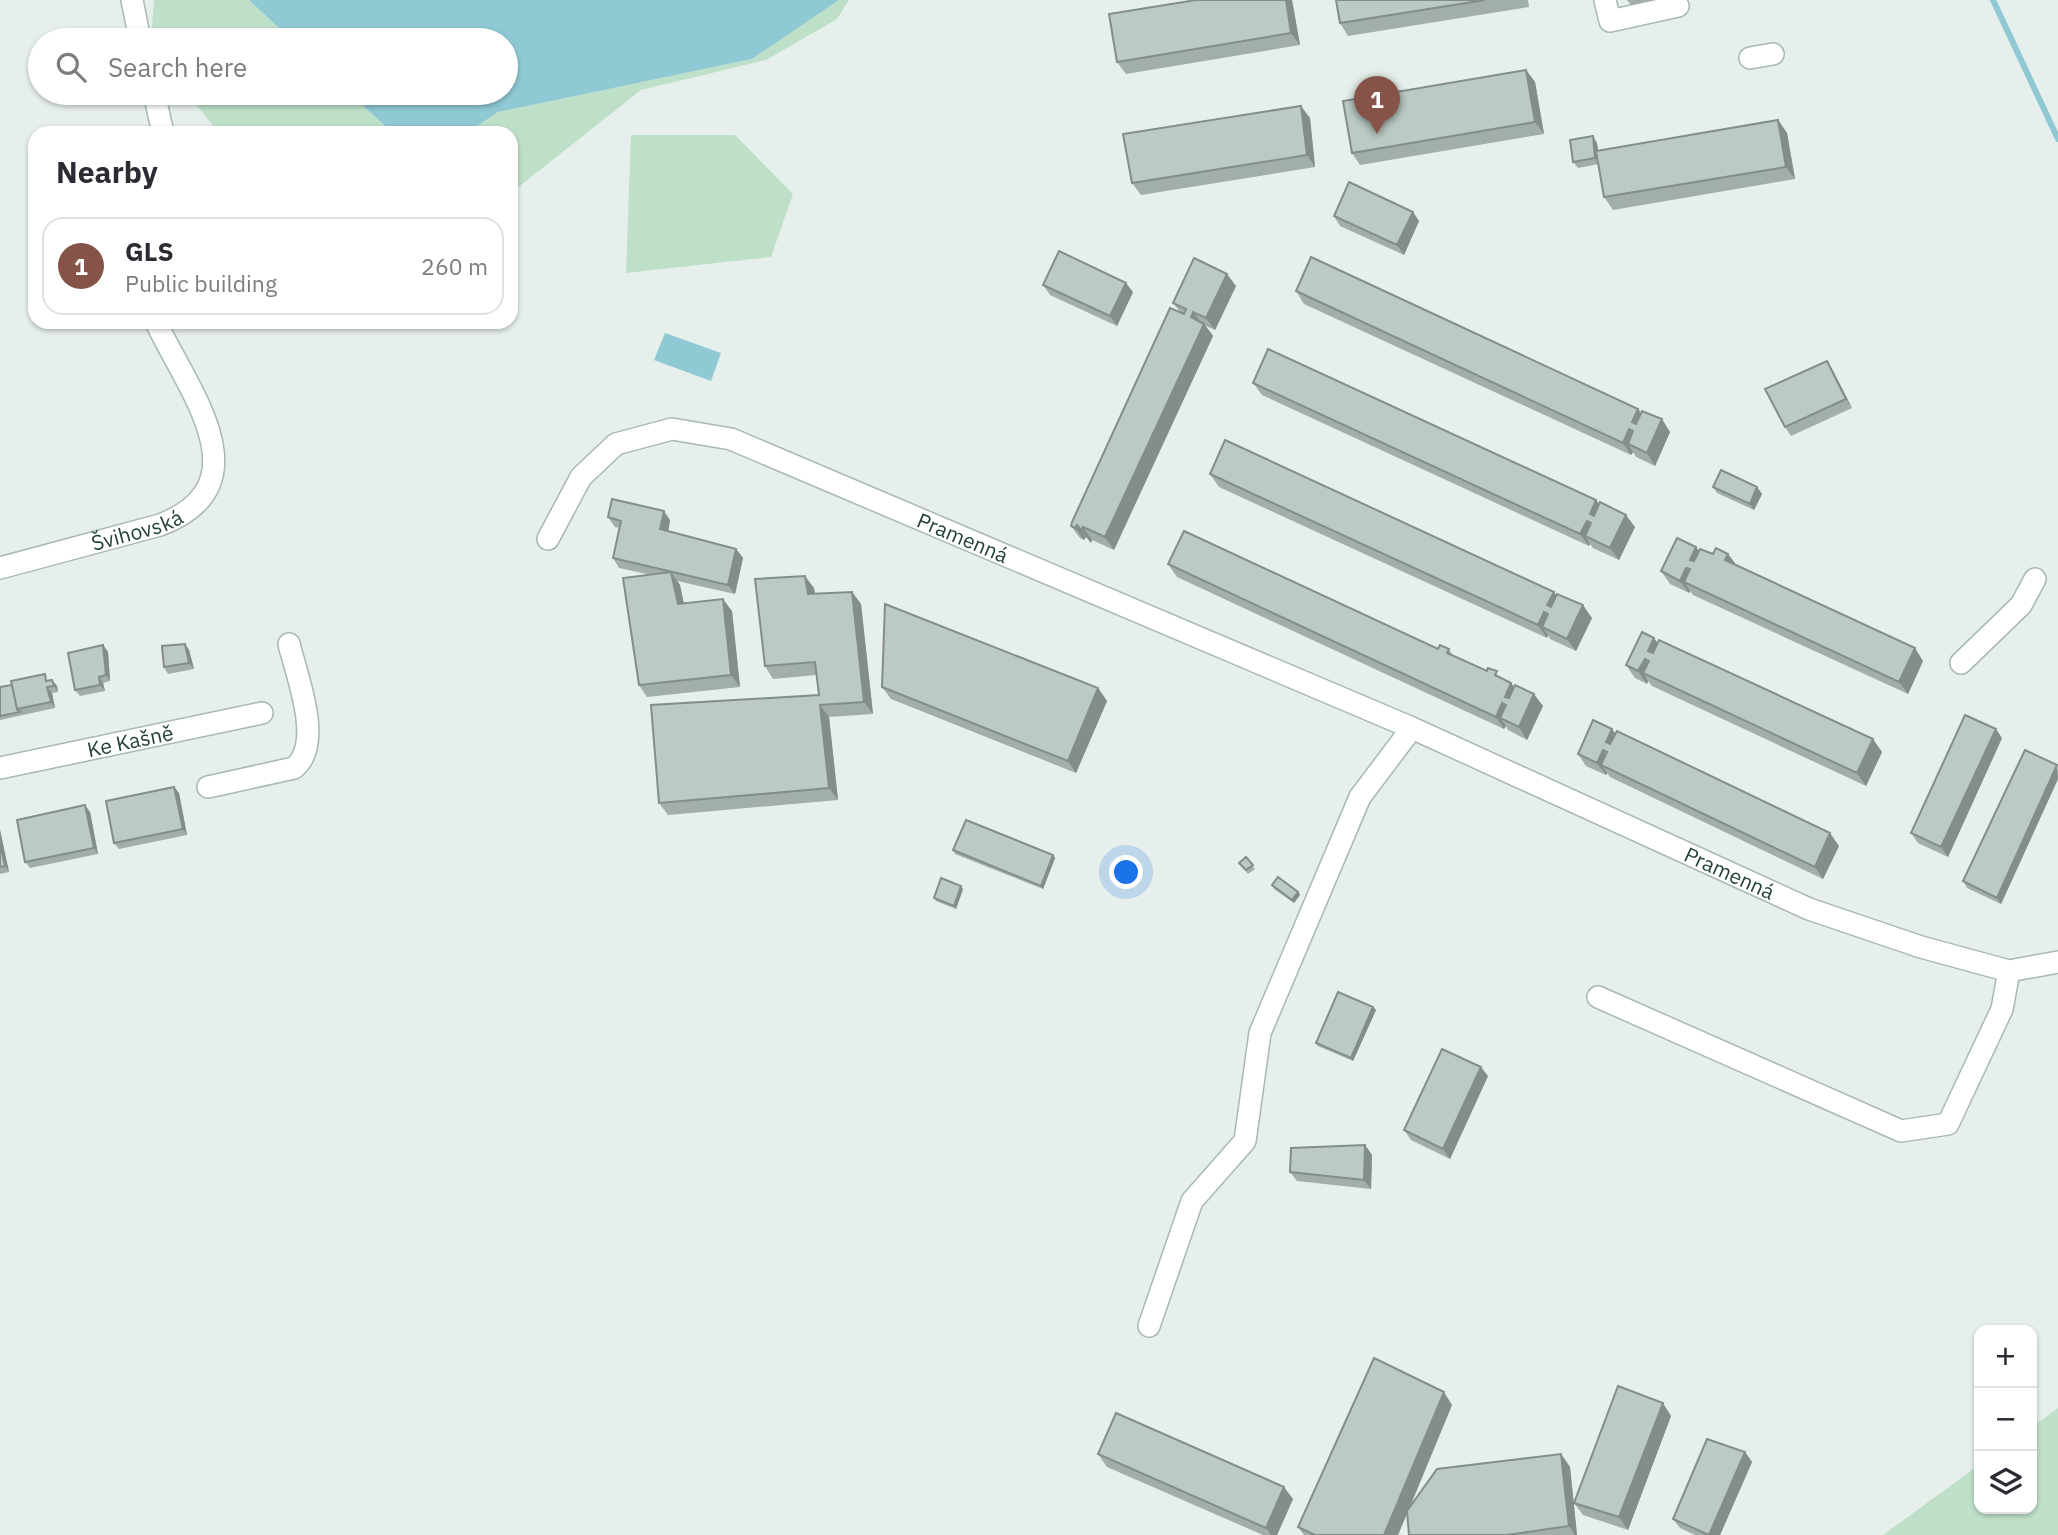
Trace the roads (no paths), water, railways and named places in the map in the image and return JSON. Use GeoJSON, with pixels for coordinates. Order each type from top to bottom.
{"type":"FeatureCollection","features":[{"type":"Feature","properties":{"kind":"street"},"geometry":{"type":"LineString","coordinates":[[132,0],[138,28]]}},
{"type":"Feature","properties":{"kind":"street"},"geometry":{"type":"LineString","coordinates":[[1605,0],[1610,21],[1678,6]]}},
{"type":"Feature","properties":{"kind":"street"},"geometry":{"type":"LineString","coordinates":[[1750,58],[1773,54]]}},
{"type":"Feature","properties":{"kind":"street"},"geometry":{"type":"LineString","coordinates":[[157,105],[161,126]]}},
{"type":"Feature","properties":{"kind":"street","name":"Švihovská"},"geometry":{"type":"LineString","coordinates":[[0,568],[160,525],[182,517],[203,496],[211,476],[214,442],[194,395],[160,329]]}},
{"type":"Feature","properties":{"kind":"street","name":"Pramenná"},"geometry":{"type":"LineString","coordinates":[[548,539],[582,477],[616,444],[672,429],[731,439],[1412,728],[1809,909],[1920,947],[2009,971],[2058,962]]}},
{"type":"Feature","properties":{"kind":"street"},"geometry":{"type":"LineString","coordinates":[[1961,663],[2021,605],[2035,579]]}},
{"type":"Feature","properties":{"kind":"street"},"geometry":{"type":"LineString","coordinates":[[208,787],[294,768],[304,760],[308,747],[308,726],[289,644]]}},
{"type":"Feature","properties":{"kind":"street","name":"Ke Kašně"},"geometry":{"type":"LineString","coordinates":[[0,768],[262,713]]}},
{"type":"Feature","properties":{"kind":"street"},"geometry":{"type":"LineString","coordinates":[[1149,1326],[1192,1201],[1245,1141],[1260,1033],[1360,797],[1412,728]]}},
{"type":"Feature","properties":{"kind":"street"},"geometry":{"type":"LineString","coordinates":[[1598,997],[1901,1131],[1948,1124],[2002,1009],[2009,971]]}},
{"type":"Feature","properties":{"kind":"water"},"geometry":{"type":"Polygon","coordinates":[[[249,0],[839,0],[752,59],[498,112],[477,126],[385,126],[362,105],[518,105],[518,28],[279,28],[249,0]]]}},
{"type":"Feature","properties":{"kind":"water"},"geometry":{"type":"Polygon","coordinates":[[[665,333],[721,353],[711,381],[654,360],[665,333]]]}},
{"type":"Feature","properties":{"kind":"waterway"},"geometry":{"type":"LineString","coordinates":[[1993,0],[2058,139]]}},
{"type":"Feature","properties":{"kind":"place","name":"GLS"},"geometry":{"type":"Point","coordinates":[1377,134]}}]}
